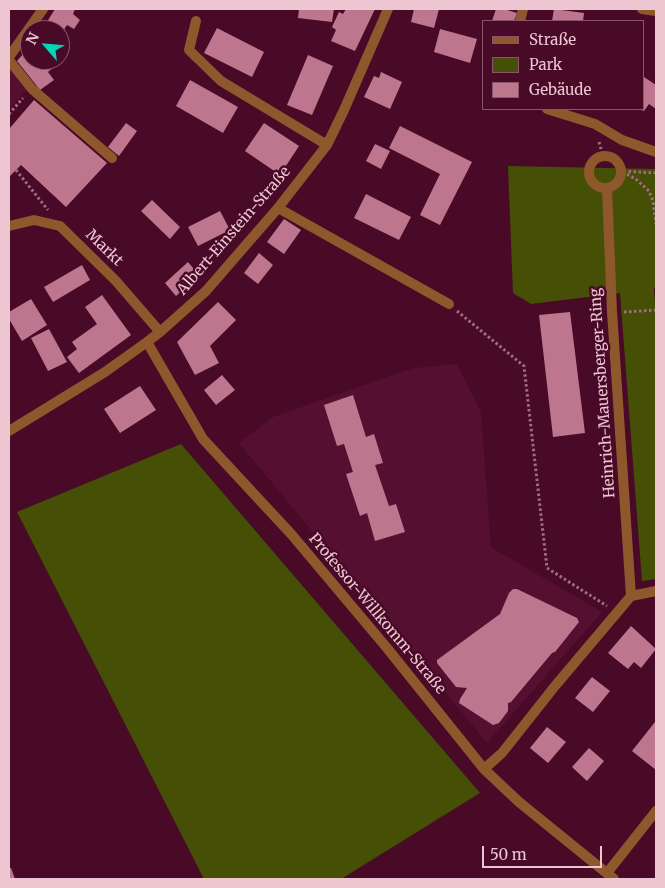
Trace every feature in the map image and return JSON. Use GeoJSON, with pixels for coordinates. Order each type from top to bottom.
{"type":"FeatureCollection","features":[{"type":"Feature","properties":{"kind":"street"},"geometry":{"type":"LineString","coordinates":[[43,9],[9,58],[32,88],[112,158]]}},
{"type":"Feature","properties":{"kind":"street","name":"Albert-Einstein-Straße"},"geometry":{"type":"LineString","coordinates":[[9,431],[105,372],[160,332],[206,291],[278,208],[327,145],[388,9]]}},
{"type":"Feature","properties":{"kind":"street"},"geometry":{"type":"LineString","coordinates":[[642,9],[656,11]]}},
{"type":"Feature","properties":{"kind":"street"},"geometry":{"type":"LineString","coordinates":[[196,21],[189,50],[221,81],[327,145]]}},
{"type":"Feature","properties":{"kind":"street"},"geometry":{"type":"LineString","coordinates":[[550,110],[595,124],[622,140],[656,152]]}},
{"type":"Feature","properties":{"kind":"street"},"geometry":{"type":"LineString","coordinates":[[603,156],[613,157],[622,171],[618,182],[614,186],[606,188],[598,186],[590,178],[589,172],[593,162],[603,156]]}},
{"type":"Feature","properties":{"kind":"street","name":"Heinrich-Mauersberger-Ring"},"geometry":{"type":"LineString","coordinates":[[606,188],[612,312],[631,596]]}},
{"type":"Feature","properties":{"kind":"street"},"geometry":{"type":"LineString","coordinates":[[278,208],[449,304]]}},
{"type":"Feature","properties":{"kind":"street"},"geometry":{"type":"LineString","coordinates":[[9,226],[34,220],[60,226]]}},
{"type":"Feature","properties":{"kind":"street","name":"Markt"},"geometry":{"type":"LineString","coordinates":[[60,226],[116,281],[160,332]]}},
{"type":"Feature","properties":{"kind":"street","name":"Professor-Willkomm-Straße"},"geometry":{"type":"LineString","coordinates":[[147,342],[204,439],[292,535],[387,648],[484,769],[519,802],[611,876]]}},
{"type":"Feature","properties":{"kind":"street"},"geometry":{"type":"LineString","coordinates":[[484,769],[502,753],[631,596],[656,591]]}},
{"type":"Feature","properties":{"kind":"street"},"geometry":{"type":"LineString","coordinates":[[611,876],[656,811]]}},
{"type":"Feature","properties":{"kind":"path"},"geometry":{"type":"LineString","coordinates":[[9,114],[32,88]]}},
{"type":"Feature","properties":{"kind":"path"},"geometry":{"type":"LineString","coordinates":[[16,170],[60,226]]}},
{"type":"Feature","properties":{"kind":"path"},"geometry":{"type":"LineString","coordinates":[[622,171],[656,172]]}},
{"type":"Feature","properties":{"kind":"path"},"geometry":{"type":"LineString","coordinates":[[622,171],[637,180],[649,191],[654,201],[656,224]]}},
{"type":"Feature","properties":{"kind":"path"},"geometry":{"type":"LineString","coordinates":[[449,304],[524,366],[547,568],[616,612]]}},
{"type":"Feature","properties":{"kind":"path"},"geometry":{"type":"LineString","coordinates":[[612,312],[656,310]]}},
{"type":"Feature","properties":{"kind":"shaded area"},"geometry":{"type":"Polygon","coordinates":[[[9,60],[26,90],[9,110],[9,60]]]}},
{"type":"Feature","properties":{"kind":"shaded area"},"geometry":{"type":"Polygon","coordinates":[[[457,364],[481,412],[491,547],[602,612],[487,743],[239,443],[273,417],[413,368],[457,364]]]}},
{"type":"Feature","properties":{"kind":"green space"},"geometry":{"type":"Polygon","coordinates":[[[508,166],[656,169],[656,288],[654,288],[656,320],[656,579],[642,581],[620,293],[531,304],[513,293],[508,166]]]}},
{"type":"Feature","properties":{"kind":"green space"},"geometry":{"type":"Polygon","coordinates":[[[181,444],[480,793],[341,879],[204,879],[17,512],[181,444]]]}},
{"type":"Feature","properties":{"kind":"building"},"geometry":{"type":"Polygon","coordinates":[[[55,9],[75,9],[73,14],[80,20],[74,29],[70,27],[70,20],[48,20],[55,9]]]}},
{"type":"Feature","properties":{"kind":"building"},"geometry":{"type":"Polygon","coordinates":[[[299,9],[334,9],[332,22],[298,18],[299,9]]]}},
{"type":"Feature","properties":{"kind":"building"},"geometry":{"type":"Polygon","coordinates":[[[346,9],[375,9],[355,51],[331,41],[336,30],[332,27],[339,12],[343,14],[346,9]]]}},
{"type":"Feature","properties":{"kind":"building"},"geometry":{"type":"Polygon","coordinates":[[[414,9],[439,9],[434,28],[411,22],[414,9]]]}},
{"type":"Feature","properties":{"kind":"building"},"geometry":{"type":"Polygon","coordinates":[[[496,9],[517,13],[514,20],[492,20],[496,9]]]}},
{"type":"Feature","properties":{"kind":"building"},"geometry":{"type":"Polygon","coordinates":[[[554,9],[584,13],[583,20],[552,20],[554,9]]]}},
{"type":"Feature","properties":{"kind":"building"},"geometry":{"type":"Polygon","coordinates":[[[217,28],[264,52],[252,77],[204,53],[217,28]]]}},
{"type":"Feature","properties":{"kind":"building"},"geometry":{"type":"Polygon","coordinates":[[[440,29],[477,39],[470,63],[434,52],[440,29]]]}},
{"type":"Feature","properties":{"kind":"building"},"geometry":{"type":"Polygon","coordinates":[[[308,55],[333,66],[312,115],[287,105],[308,55]]]}},
{"type":"Feature","properties":{"kind":"building"},"geometry":{"type":"Polygon","coordinates":[[[24,70],[50,70],[48,72],[54,80],[40,90],[24,70]]]}},
{"type":"Feature","properties":{"kind":"building"},"geometry":{"type":"Polygon","coordinates":[[[381,72],[402,82],[390,109],[364,97],[374,76],[379,78],[381,72]]]}},
{"type":"Feature","properties":{"kind":"building"},"geometry":{"type":"Polygon","coordinates":[[[645,78],[656,85],[656,109],[649,104],[645,110],[645,78]]]}},
{"type":"Feature","properties":{"kind":"building"},"geometry":{"type":"Polygon","coordinates":[[[190,80],[238,107],[223,133],[176,106],[190,80]]]}},
{"type":"Feature","properties":{"kind":"building"},"geometry":{"type":"Polygon","coordinates":[[[34,100],[107,163],[66,207],[21,165],[9,177],[9,129],[34,100]]]}},
{"type":"Feature","properties":{"kind":"building"},"geometry":{"type":"Polygon","coordinates":[[[126,123],[137,131],[119,156],[108,147],[126,123]]]}},
{"type":"Feature","properties":{"kind":"building"},"geometry":{"type":"Polygon","coordinates":[[[264,123],[299,146],[280,175],[245,151],[264,123]]]}},
{"type":"Feature","properties":{"kind":"building"},"geometry":{"type":"Polygon","coordinates":[[[400,126],[472,162],[440,225],[420,215],[440,174],[389,148],[400,126]]]}},
{"type":"Feature","properties":{"kind":"building"},"geometry":{"type":"Polygon","coordinates":[[[375,144],[390,151],[381,169],[366,161],[375,144]]]}},
{"type":"Feature","properties":{"kind":"building"},"geometry":{"type":"Polygon","coordinates":[[[366,194],[411,217],[399,240],[354,218],[366,194]]]}},
{"type":"Feature","properties":{"kind":"building"},"geometry":{"type":"Polygon","coordinates":[[[152,200],[180,227],[170,239],[141,211],[152,200]]]}},
{"type":"Feature","properties":{"kind":"building"},"geometry":{"type":"Polygon","coordinates":[[[220,211],[230,230],[198,246],[188,227],[220,211]]]}},
{"type":"Feature","properties":{"kind":"building"},"geometry":{"type":"Polygon","coordinates":[[[284,219],[301,230],[284,254],[267,242],[284,219]]]}},
{"type":"Feature","properties":{"kind":"building"},"geometry":{"type":"Polygon","coordinates":[[[259,253],[273,265],[258,284],[244,273],[259,253]]]}},
{"type":"Feature","properties":{"kind":"building"},"geometry":{"type":"Polygon","coordinates":[[[188,262],[199,275],[176,296],[165,283],[188,262]]]}},
{"type":"Feature","properties":{"kind":"building"},"geometry":{"type":"Polygon","coordinates":[[[82,265],[90,280],[53,302],[44,287],[82,265]]]}},
{"type":"Feature","properties":{"kind":"building"},"geometry":{"type":"Polygon","coordinates":[[[102,295],[131,335],[79,373],[67,357],[77,349],[72,342],[97,324],[85,307],[102,295]]]}},
{"type":"Feature","properties":{"kind":"building"},"geometry":{"type":"Polygon","coordinates":[[[31,299],[47,325],[22,341],[9,319],[9,312],[31,299]]]}},
{"type":"Feature","properties":{"kind":"building"},"geometry":{"type":"Polygon","coordinates":[[[218,302],[236,320],[210,346],[219,363],[195,375],[177,342],[218,302]]]}},
{"type":"Feature","properties":{"kind":"building"},"geometry":{"type":"Polygon","coordinates":[[[570,312],[585,433],[553,437],[539,315],[570,312]]]}},
{"type":"Feature","properties":{"kind":"building"},"geometry":{"type":"Polygon","coordinates":[[[49,329],[67,362],[48,371],[31,338],[49,329]]]}},
{"type":"Feature","properties":{"kind":"building"},"geometry":{"type":"Polygon","coordinates":[[[222,375],[235,390],[216,405],[204,390],[222,375]]]}},
{"type":"Feature","properties":{"kind":"building"},"geometry":{"type":"Polygon","coordinates":[[[140,386],[156,410],[120,433],[104,409],[140,386]]]}},
{"type":"Feature","properties":{"kind":"building"},"geometry":{"type":"Polygon","coordinates":[[[353,395],[366,437],[374,434],[383,463],[375,465],[389,506],[396,504],[405,532],[375,541],[367,513],[360,516],[346,474],[353,472],[344,444],[337,446],[324,405],[353,395]]]}},
{"type":"Feature","properties":{"kind":"building"},"geometry":{"type":"Polygon","coordinates":[[[513,589],[517,589],[577,618],[579,622],[555,652],[552,653],[511,702],[508,703],[508,711],[499,723],[493,725],[459,703],[467,688],[456,687],[437,663],[437,660],[500,614],[509,593],[513,589]]]}},
{"type":"Feature","properties":{"kind":"building"},"geometry":{"type":"Polygon","coordinates":[[[631,626],[656,649],[641,668],[634,662],[628,669],[608,653],[631,626]]]}},
{"type":"Feature","properties":{"kind":"building"},"geometry":{"type":"Polygon","coordinates":[[[592,677],[610,691],[593,712],[575,698],[592,677]]]}},
{"type":"Feature","properties":{"kind":"building"},"geometry":{"type":"Polygon","coordinates":[[[656,723],[656,770],[632,751],[656,723]]]}},
{"type":"Feature","properties":{"kind":"building"},"geometry":{"type":"Polygon","coordinates":[[[547,727],[566,742],[548,763],[530,748],[547,727]]]}},
{"type":"Feature","properties":{"kind":"building"},"geometry":{"type":"Polygon","coordinates":[[[589,748],[604,761],[587,781],[572,767],[589,748]]]}},
{"type":"Feature","properties":{"kind":"building"},"geometry":{"type":"Polygon","coordinates":[[[9,868],[11,868],[15,879],[9,879],[9,868]]]}}]}
